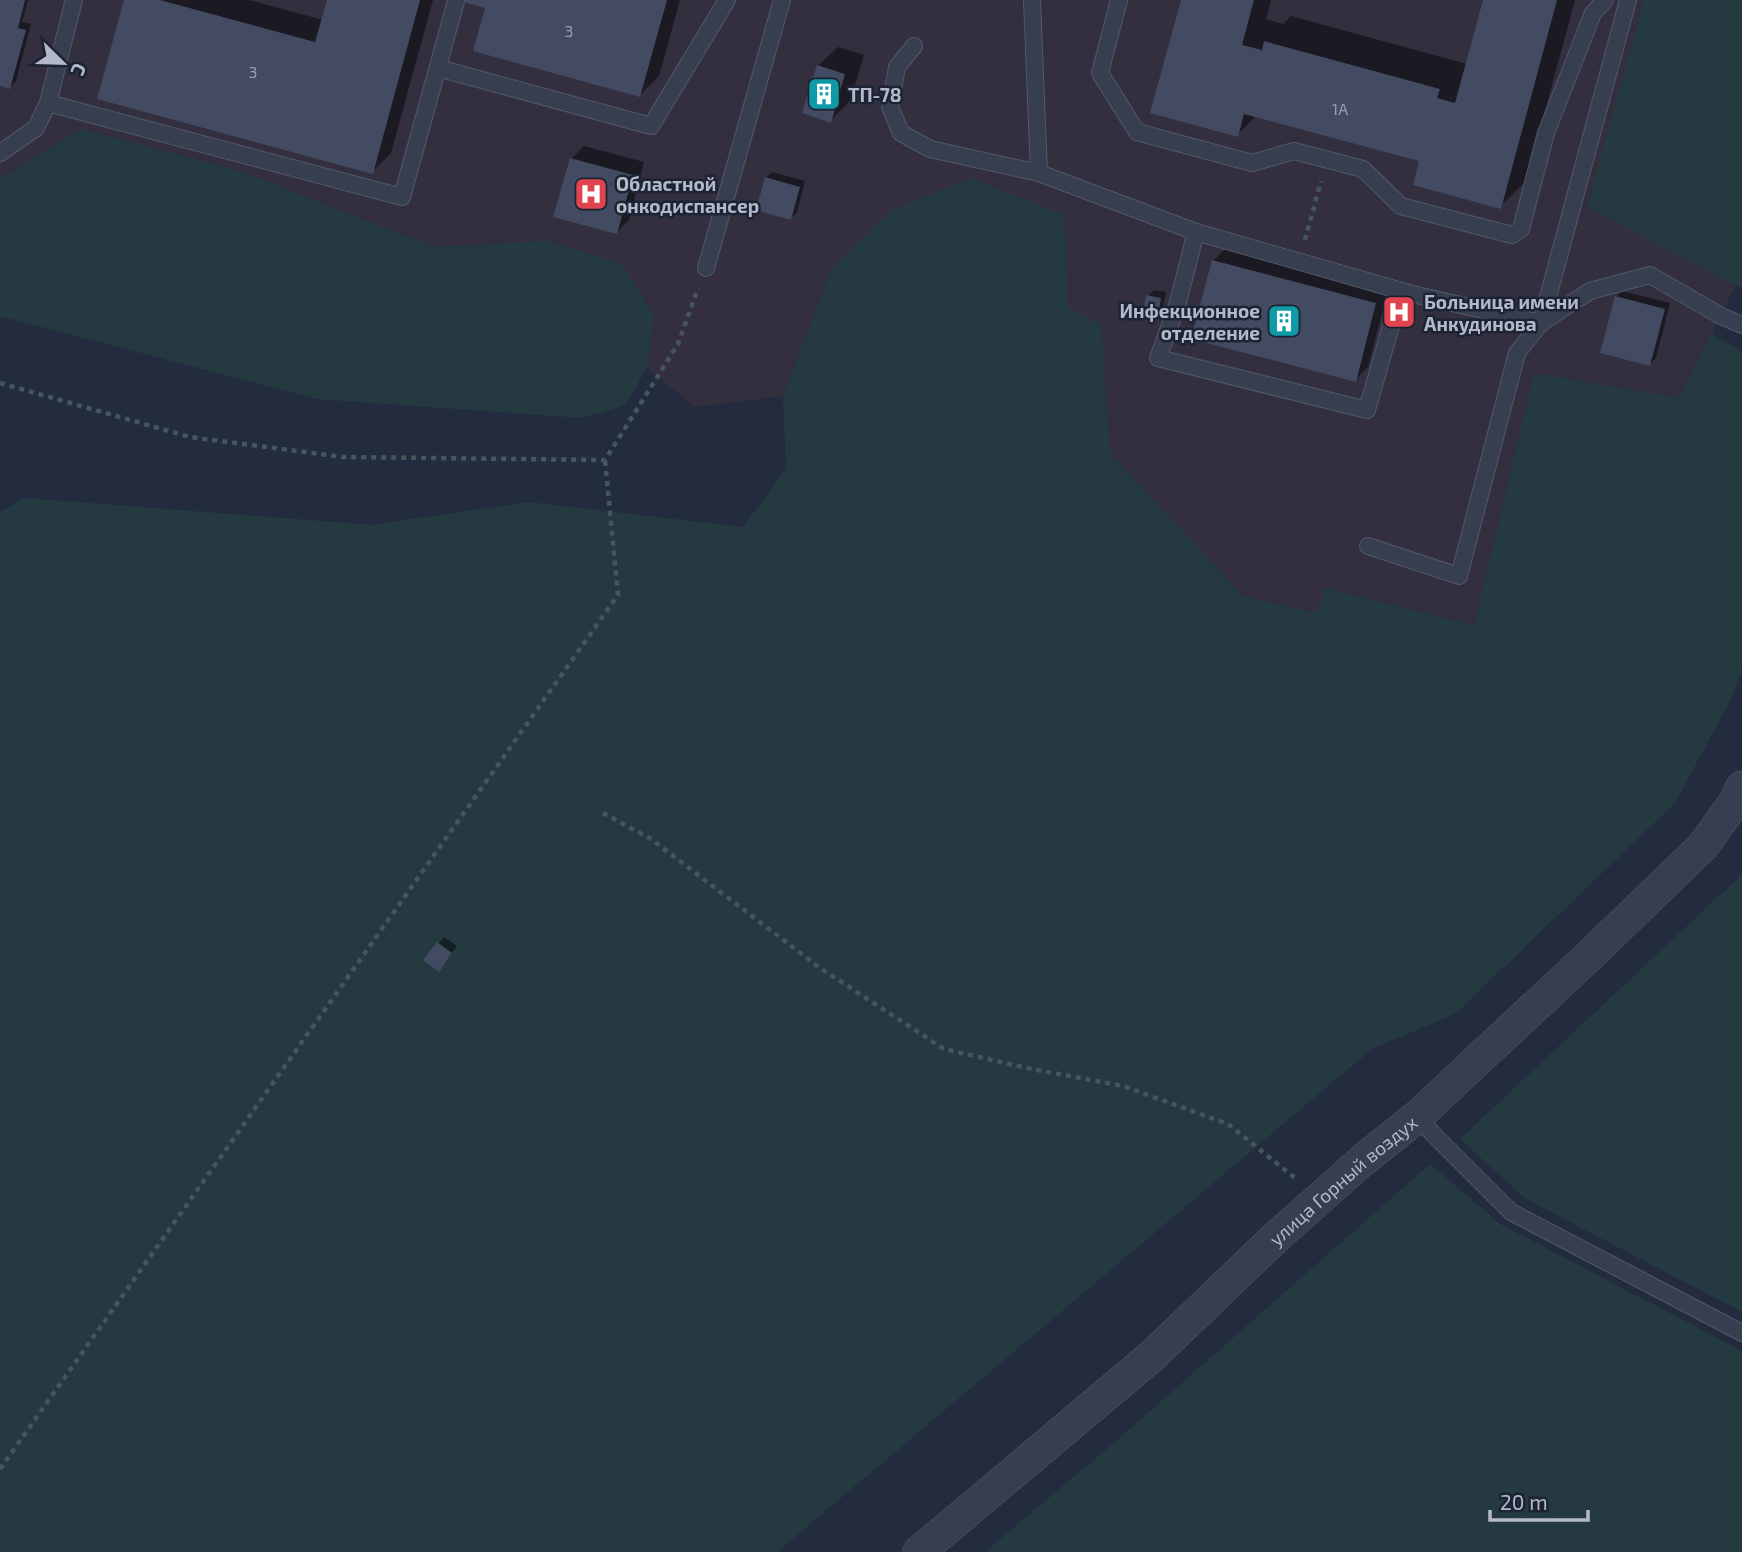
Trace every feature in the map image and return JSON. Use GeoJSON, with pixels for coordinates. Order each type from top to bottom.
{"type":"FeatureCollection","features":[{"type":"Feature","properties":{"kind":"street","name":"улица Горный воздух"},"geometry":{"type":"LineString","coordinates":[[919,1552],[1152,1356],[1274,1239],[1363,1160],[1418,1116],[1703,846],[1742,787]]}},
{"type":"Feature","properties":{"kind":"lane"},"geometry":{"type":"LineString","coordinates":[[0,153],[36,128],[48,103],[74,0]]}},
{"type":"Feature","properties":{"kind":"lane"},"geometry":{"type":"LineString","coordinates":[[438,68],[651,126],[727,0]]}},
{"type":"Feature","properties":{"kind":"lane"},"geometry":{"type":"LineString","coordinates":[[706,268],[782,0]]}},
{"type":"Feature","properties":{"kind":"lane"},"geometry":{"type":"LineString","coordinates":[[1032,0],[1039,173]]}},
{"type":"Feature","properties":{"kind":"lane"},"geometry":{"type":"LineString","coordinates":[[1119,0],[1100,73],[1137,132],[1252,163],[1294,150],[1327,159],[1363,169],[1401,206],[1512,235],[1521,229],[1546,133],[1593,13],[1605,0]]}},
{"type":"Feature","properties":{"kind":"lane"},"geometry":{"type":"LineString","coordinates":[[1541,323],[1628,0]]}},
{"type":"Feature","properties":{"kind":"lane"},"geometry":{"type":"LineString","coordinates":[[48,103],[402,197],[456,1]]}},
{"type":"Feature","properties":{"kind":"lane"},"geometry":{"type":"LineString","coordinates":[[914,46],[897,67],[890,107],[901,132],[929,149],[1039,173],[1196,232],[1401,291],[1541,323]]}},
{"type":"Feature","properties":{"kind":"lane"},"geometry":{"type":"LineString","coordinates":[[1196,232],[1177,306],[1158,358],[1367,410],[1401,291]]}},
{"type":"Feature","properties":{"kind":"lane"},"geometry":{"type":"LineString","coordinates":[[1368,546],[1459,576],[1517,353],[1541,323],[1590,291],[1650,275],[1742,326]]}},
{"type":"Feature","properties":{"kind":"lane"},"geometry":{"type":"LineString","coordinates":[[1418,1116],[1511,1212],[1742,1333]]}},
{"type":"Feature","properties":{"kind":"path"},"geometry":{"type":"LineString","coordinates":[[1300,262],[1327,159]]}},
{"type":"Feature","properties":{"kind":"path"},"geometry":{"type":"LineString","coordinates":[[0,1469],[618,595],[605,460],[678,344],[706,268]]}},
{"type":"Feature","properties":{"kind":"path"},"geometry":{"type":"LineString","coordinates":[[0,383],[190,437],[343,457],[605,460]]}},
{"type":"Feature","properties":{"kind":"path"},"geometry":{"type":"LineString","coordinates":[[603,813],[651,839],[820,968],[944,1049],[1123,1086],[1227,1124],[1320,1199]]}},
{"type":"Feature","properties":{"kind":"shaded area","name":"Больница имени Анкудинова"},"geometry":{"type":"Polygon","coordinates":[[[0,0],[1742,0],[1742,272],[1680,398],[1534,373],[1474,625],[1326,588],[1316,613],[1243,596],[1110,453],[1101,323],[831,270],[783,396],[695,407],[647,368],[654,315],[620,263],[548,241],[434,247],[243,172],[82,129],[0,178],[0,0]]]}},
{"type":"Feature","properties":{"kind":"green space"},"geometry":{"type":"Polygon","coordinates":[[[1644,0],[1742,0],[1742,287],[1587,207],[1644,0]]]}},
{"type":"Feature","properties":{"kind":"green space"},"geometry":{"type":"Polygon","coordinates":[[[82,129],[243,172],[434,247],[548,241],[621,263],[654,315],[647,368],[625,405],[583,418],[317,399],[0,316],[0,178],[82,129]]]}},
{"type":"Feature","properties":{"kind":"green space"},"geometry":{"type":"Polygon","coordinates":[[[971,178],[1065,215],[1068,308],[1101,323],[1110,453],[1243,596],[1316,613],[1325,588],[1474,625],[1534,373],[1679,398],[1711,334],[1742,351],[1742,669],[1730,701],[1675,803],[1455,1014],[1373,1048],[777,1552],[0,1552],[0,512],[25,498],[372,525],[528,502],[743,527],[786,469],[783,396],[831,270],[892,210],[971,178]]]}},
{"type":"Feature","properties":{"kind":"green space"},"geometry":{"type":"Polygon","coordinates":[[[1742,872],[1742,1312],[1526,1199],[1460,1139],[1742,872]]]}},
{"type":"Feature","properties":{"kind":"green space"},"geometry":{"type":"Polygon","coordinates":[[[1430,1164],[1500,1224],[1742,1351],[1742,1552],[985,1552],[1123,1435],[1430,1164]]]}},
{"type":"Feature","properties":{"kind":"building"},"geometry":{"type":"Polygon","coordinates":[[[0,0],[25,0],[18,28],[26,30],[10,89],[0,86],[0,0]]]}},
{"type":"Feature","properties":{"kind":"building"},"geometry":{"type":"Polygon","coordinates":[[[124,0],[160,0],[315,42],[327,0],[420,0],[373,174],[97,99],[124,0]]]}},
{"type":"Feature","properties":{"kind":"building"},"geometry":{"type":"Polygon","coordinates":[[[457,0],[667,0],[640,97],[473,51],[485,8],[457,0]]]}},
{"type":"Feature","properties":{"kind":"building"},"geometry":{"type":"Polygon","coordinates":[[[1181,0],[1254,0],[1242,45],[1262,50],[1264,41],[1440,89],[1437,98],[1455,103],[1483,0],[1557,0],[1501,209],[1413,185],[1419,161],[1244,114],[1238,137],[1150,113],[1181,0]]]}},
{"type":"Feature","properties":{"kind":"building","name":"ТП-78"},"geometry":{"type":"Polygon","coordinates":[[[817,65],[845,74],[831,123],[802,113],[817,65]]]}},
{"type":"Feature","properties":{"kind":"building"},"geometry":{"type":"Polygon","coordinates":[[[570,158],[633,175],[617,234],[553,217],[570,158]]]}},
{"type":"Feature","properties":{"kind":"building"},"geometry":{"type":"Polygon","coordinates":[[[765,177],[800,187],[791,220],[756,210],[765,177]]]}},
{"type":"Feature","properties":{"kind":"building","name":"Инфекционное отделение"},"geometry":{"type":"Polygon","coordinates":[[[1212,260],[1376,303],[1356,382],[1191,339],[1212,260]]]}},
{"type":"Feature","properties":{"kind":"building"},"geometry":{"type":"Polygon","coordinates":[[[1146,295],[1161,298],[1158,316],[1143,312],[1146,295]]]}},
{"type":"Feature","properties":{"kind":"building"},"geometry":{"type":"Polygon","coordinates":[[[1615,296],[1665,309],[1650,366],[1600,353],[1615,296]]]}},
{"type":"Feature","properties":{"kind":"building"},"geometry":{"type":"Polygon","coordinates":[[[437,942],[452,953],[439,972],[423,960],[437,942]]]}},
{"type":"Feature","properties":{"kind":"place","name":"ТП-78"},"geometry":{"type":"Point","coordinates":[824,94]}},
{"type":"Feature","properties":{"kind":"place","name":"Областной онкодиспансер"},"geometry":{"type":"Point","coordinates":[591,194]}},
{"type":"Feature","properties":{"kind":"place","name":"Больница имени Анкудинова"},"geometry":{"type":"Point","coordinates":[1399,312]}},
{"type":"Feature","properties":{"kind":"place","name":"Инфекционное отделение"},"geometry":{"type":"Point","coordinates":[1284,321]}}]}
